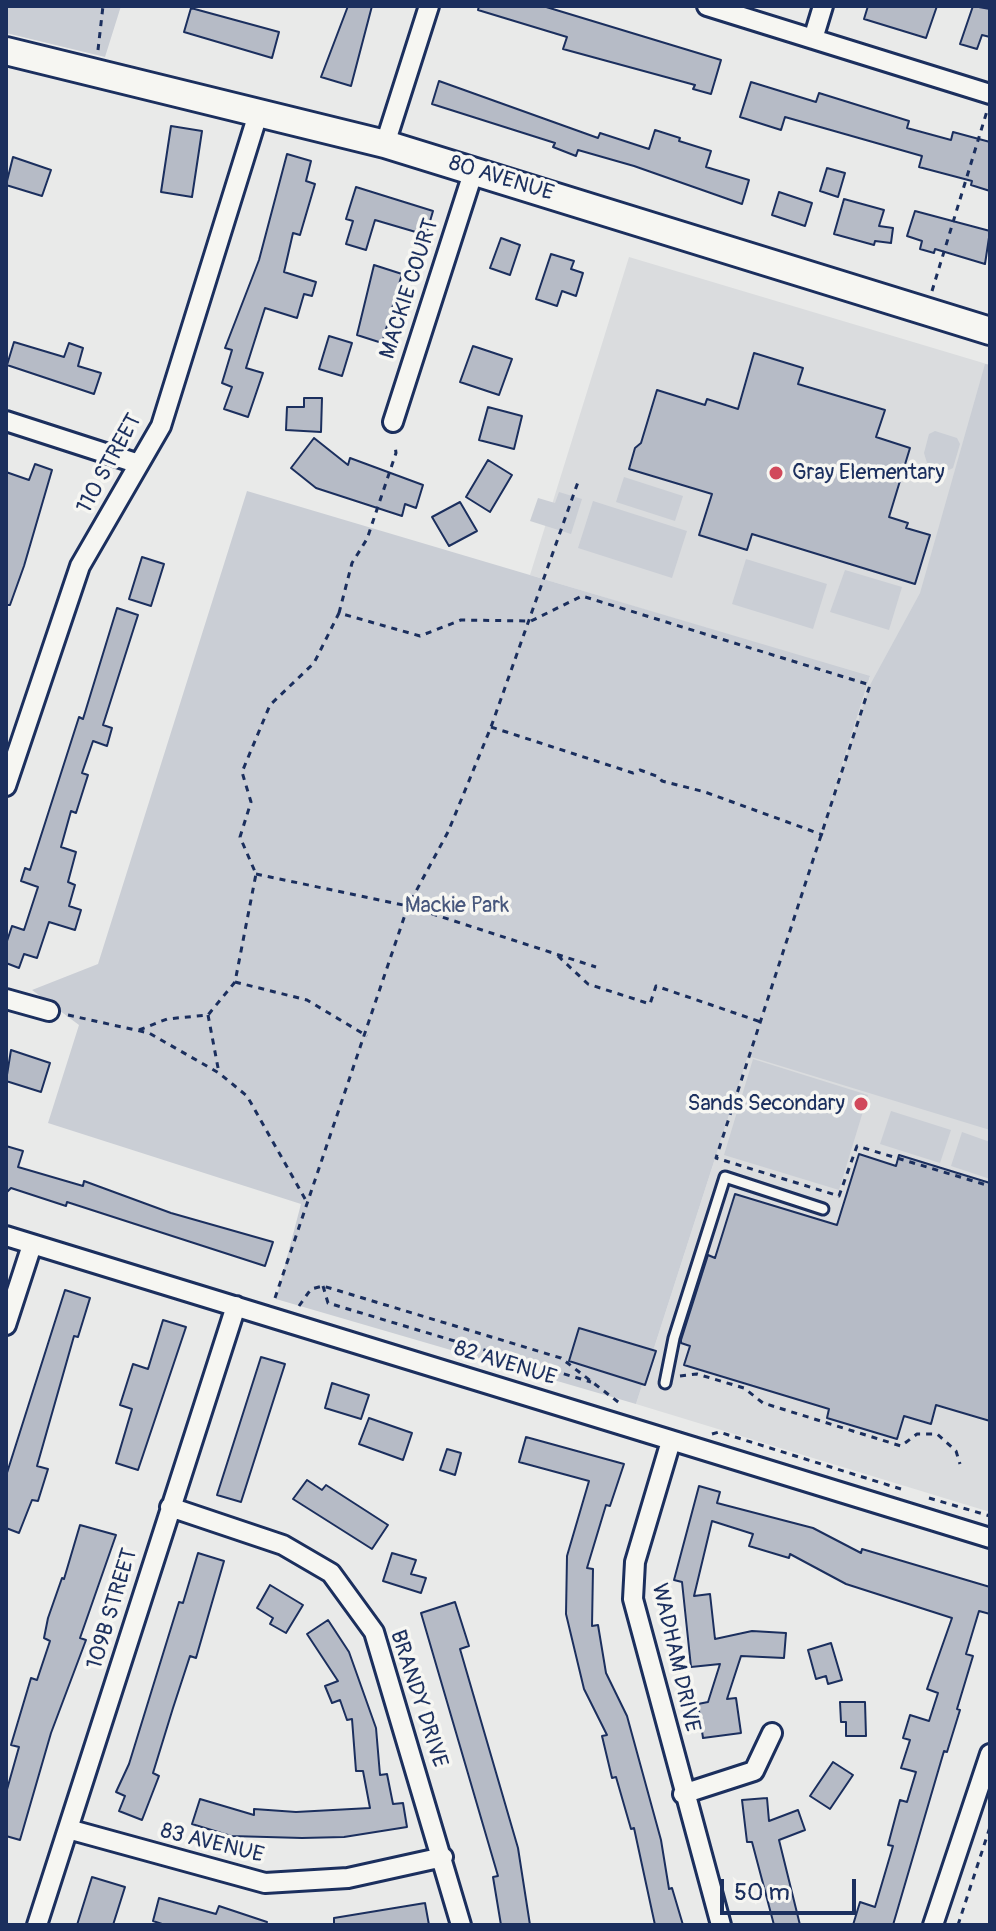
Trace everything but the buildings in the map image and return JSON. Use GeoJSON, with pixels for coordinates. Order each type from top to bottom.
{"type":"FeatureCollection","features":[{"type":"Feature","properties":{"kind":"street"},"geometry":{"type":"LineString","coordinates":[[385,144],[429,6]]}},
{"type":"Feature","properties":{"kind":"street"},"geometry":{"type":"LineString","coordinates":[[707,6],[813,39],[988,102]]}},
{"type":"Feature","properties":{"kind":"street"},"geometry":{"type":"LineString","coordinates":[[813,39],[823,6]]}},
{"type":"Feature","properties":{"kind":"street","name":"80 AVENUE"},"geometry":{"type":"LineString","coordinates":[[6,51],[385,144],[990,331]]}},
{"type":"Feature","properties":{"kind":"street","name":"110 STREET"},"geometry":{"type":"LineString","coordinates":[[6,786],[80,566],[161,426],[258,114]]}},
{"type":"Feature","properties":{"kind":"street","name":"MACKIE COURT"},"geometry":{"type":"LineString","coordinates":[[393,422],[474,170]]}},
{"type":"Feature","properties":{"kind":"street"},"geometry":{"type":"LineString","coordinates":[[6,421],[139,464]]}},
{"type":"Feature","properties":{"kind":"street"},"geometry":{"type":"LineString","coordinates":[[6,999],[49,1011]]}},
{"type":"Feature","properties":{"kind":"street","name":"82 AVENUE"},"geometry":{"type":"LineString","coordinates":[[6,1236],[990,1538]]}},
{"type":"Feature","properties":{"kind":"street"},"geometry":{"type":"LineString","coordinates":[[6,1325],[32,1245]]}},
{"type":"Feature","properties":{"kind":"street","name":"109B STREET"},"geometry":{"type":"LineString","coordinates":[[37,1925],[236,1306]]}},
{"type":"Feature","properties":{"kind":"street","name":"WADHAM DRIVE"},"geometry":{"type":"LineString","coordinates":[[671,1441],[635,1562],[632,1590],[683,1794],[721,1925]]}},
{"type":"Feature","properties":{"kind":"street","name":"BRANDY DRIVE"},"geometry":{"type":"LineString","coordinates":[[170,1507],[283,1545],[331,1573],[374,1632],[461,1925]]}},
{"type":"Feature","properties":{"kind":"street"},"geometry":{"type":"LineString","coordinates":[[683,1794],[754,1771],[772,1733]]}},
{"type":"Feature","properties":{"kind":"street"},"geometry":{"type":"LineString","coordinates":[[933,1925],[990,1754]]}},
{"type":"Feature","properties":{"kind":"street","name":"83 AVENUE"},"geometry":{"type":"LineString","coordinates":[[68,1829],[265,1883],[348,1878],[443,1857]]}},
{"type":"Feature","properties":{"kind":"lane"},"geometry":{"type":"LineString","coordinates":[[665,1383],[674,1338],[725,1177],[823,1209]]}},
{"type":"Feature","properties":{"kind":"path"},"geometry":{"type":"LineString","coordinates":[[98,50],[103,6]]}},
{"type":"Feature","properties":{"kind":"path"},"geometry":{"type":"LineString","coordinates":[[932,291],[988,102]]}},
{"type":"Feature","properties":{"kind":"path"},"geometry":{"type":"LineString","coordinates":[[139,1030],[167,1019],[208,1015],[235,982],[256,874],[240,837],[251,802],[242,772],[270,705],[314,663],[339,613],[352,563],[367,539],[396,453],[395,445]]}},
{"type":"Feature","properties":{"kind":"path"},"geometry":{"type":"LineString","coordinates":[[274,1302],[367,1036],[408,906],[448,832],[491,727],[578,482]]}},
{"type":"Feature","properties":{"kind":"path"},"geometry":{"type":"LineString","coordinates":[[339,613],[420,636],[461,620],[531,621],[582,596],[870,685],[716,1158],[839,1196],[857,1146],[990,1186]]}},
{"type":"Feature","properties":{"kind":"path"},"geometry":{"type":"LineString","coordinates":[[491,727],[633,773],[640,770],[662,781],[714,795],[724,802],[823,835]]}},
{"type":"Feature","properties":{"kind":"path"},"geometry":{"type":"LineString","coordinates":[[256,874],[408,906],[596,967]]}},
{"type":"Feature","properties":{"kind":"path"},"geometry":{"type":"LineString","coordinates":[[555,954],[588,984],[650,1004],[656,986],[762,1022]]}},
{"type":"Feature","properties":{"kind":"path"},"geometry":{"type":"LineString","coordinates":[[235,982],[307,1000],[367,1036]]}},
{"type":"Feature","properties":{"kind":"path"},"geometry":{"type":"LineString","coordinates":[[49,1011],[139,1030],[219,1073],[247,1096],[308,1204]]}},
{"type":"Feature","properties":{"kind":"path"},"geometry":{"type":"LineString","coordinates":[[208,1015],[219,1073]]}},
{"type":"Feature","properties":{"kind":"path"},"geometry":{"type":"LineString","coordinates":[[323,1286],[328,1303],[593,1383]]}},
{"type":"Feature","properties":{"kind":"path"},"geometry":{"type":"LineString","coordinates":[[297,1309],[311,1289],[323,1286],[561,1358],[630,1411]]}},
{"type":"Feature","properties":{"kind":"path"},"geometry":{"type":"LineString","coordinates":[[676,1370],[680,1376],[697,1374],[744,1388],[763,1403],[901,1446],[917,1434],[937,1434],[948,1441],[960,1464]]}},
{"type":"Feature","properties":{"kind":"path"},"geometry":{"type":"LineString","coordinates":[[705,1435],[719,1432],[904,1490]]}},
{"type":"Feature","properties":{"kind":"path"},"geometry":{"type":"LineString","coordinates":[[929,1498],[990,1516]]}},
{"type":"Feature","properties":{"kind":"path"},"geometry":{"type":"LineString","coordinates":[[958,1925],[990,1827]]}},
{"type":"Feature","properties":{"kind":"shaded area"},"geometry":{"type":"Polygon","coordinates":[[[629,257],[990,365],[990,1512],[636,1404],[870,677],[530,575],[629,257]]]}},
{"type":"Feature","properties":{"kind":"green space"},"geometry":{"type":"Polygon","coordinates":[[[6,6],[121,6],[105,57],[6,33],[6,6]]]}},
{"type":"Feature","properties":{"kind":"green space","name":"Mackie Park"},"geometry":{"type":"Polygon","coordinates":[[[985,364],[990,365],[990,1130],[748,1056],[636,1404],[276,1299],[301,1204],[48,1123],[79,1025],[32,990],[98,964],[247,491],[870,676],[811,863],[870,685],[920,593],[985,364]]]}},
{"type":"Feature","properties":{"kind":"green space"},"geometry":{"type":"Polygon","coordinates":[[[935,431],[957,438],[960,444],[953,468],[949,470],[927,463],[924,453],[929,434],[935,431]]]}},
{"type":"Feature","properties":{"kind":"green space"},"geometry":{"type":"Polygon","coordinates":[[[624,477],[683,496],[675,521],[616,502],[624,477]]]}},
{"type":"Feature","properties":{"kind":"green space"},"geometry":{"type":"Polygon","coordinates":[[[559,492],[582,499],[571,534],[530,521],[538,498],[555,503],[559,492]]]}},
{"type":"Feature","properties":{"kind":"green space"},"geometry":{"type":"Polygon","coordinates":[[[593,501],[687,531],[672,578],[578,548],[593,501]]]}},
{"type":"Feature","properties":{"kind":"green space"},"geometry":{"type":"Polygon","coordinates":[[[746,559],[827,584],[813,629],[732,604],[746,559]]]}},
{"type":"Feature","properties":{"kind":"green space"},"geometry":{"type":"Polygon","coordinates":[[[845,570],[902,587],[889,630],[830,612],[845,570]]]}},
{"type":"Feature","properties":{"kind":"green space"},"geometry":{"type":"Polygon","coordinates":[[[753,1059],[868,1095],[839,1190],[724,1155],[753,1059]]]}},
{"type":"Feature","properties":{"kind":"green space"},"geometry":{"type":"Polygon","coordinates":[[[891,1111],[951,1130],[940,1163],[880,1144],[891,1111]]]}},
{"type":"Feature","properties":{"kind":"green space"},"geometry":{"type":"Polygon","coordinates":[[[962,1132],[990,1142],[990,1179],[951,1166],[962,1132]]]}},
{"type":"Feature","properties":{"kind":"place","name":"Gray Elementary"},"geometry":{"type":"Point","coordinates":[776,473]}},
{"type":"Feature","properties":{"kind":"place","name":"Sands Secondary"},"geometry":{"type":"Point","coordinates":[861,1104]}}]}
